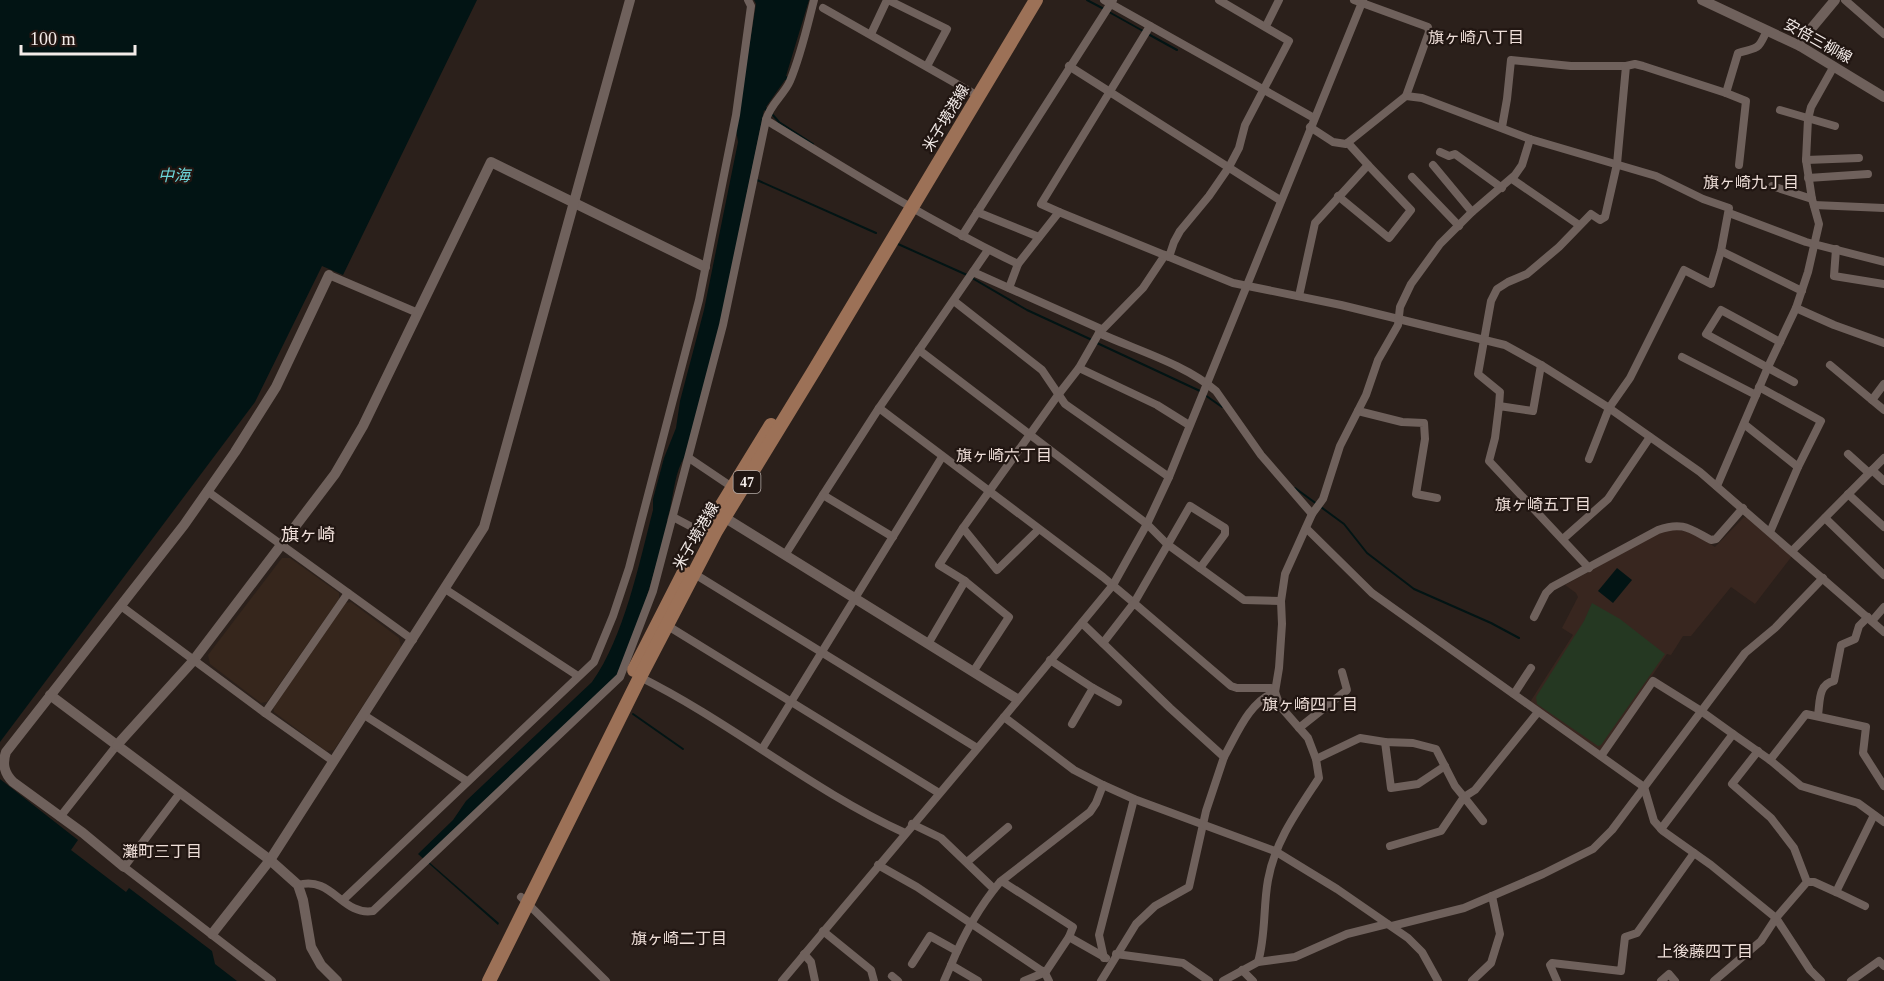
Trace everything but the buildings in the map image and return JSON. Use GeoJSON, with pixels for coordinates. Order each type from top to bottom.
{"type":"FeatureCollection","features":[{"type":"Feature","properties":{"kind":"main road","name":"米子境港線"},"geometry":{"type":"LineString","coordinates":[[480,981],[524,900],[705,534],[721,515],[907,206],[971,92],[1027,0]]}},
{"type":"Feature","properties":{"kind":"main road","name":"米子境港線"},"geometry":{"type":"LineString","coordinates":[[637,675],[668,626],[732,487],[1036,0]]}},
{"type":"Feature","properties":{"kind":"main road","name":"米子境港線"},"geometry":{"type":"LineString","coordinates":[[489,981],[524,900]]}},
{"type":"Feature","properties":{"kind":"street"},"geometry":{"type":"LineString","coordinates":[[212,934],[270,860],[484,527],[630,0]]}},
{"type":"Feature","properties":{"kind":"street"},"geometry":{"type":"LineString","coordinates":[[343,900],[594,662],[629,568],[699,300],[736,115],[751,6],[748,0]]}},
{"type":"Feature","properties":{"kind":"street"},"geometry":{"type":"LineString","coordinates":[[298,885],[307,882],[318,884],[357,911],[373,911],[620,677],[646,611],[689,458],[728,304],[768,112],[790,82],[814,0]]}},
{"type":"Feature","properties":{"kind":"street"},"geometry":{"type":"LineString","coordinates":[[871,34],[888,0],[947,29],[927,66]]}},
{"type":"Feature","properties":{"kind":"street"},"geometry":{"type":"LineString","coordinates":[[973,672],[1009,617],[965,582],[939,565],[1029,435],[1079,368],[1100,331],[1143,288],[1167,256],[1180,231],[1229,167],[1239,148],[1245,125],[1289,41],[1219,0]]}},
{"type":"Feature","properties":{"kind":"street"},"geometry":{"type":"LineString","coordinates":[[1266,26],[1279,0]]}},
{"type":"Feature","properties":{"kind":"street","name":"安倍三柳線"},"geometry":{"type":"LineString","coordinates":[[1702,0],[1800,46],[1884,97]]}},
{"type":"Feature","properties":{"kind":"street"},"geometry":{"type":"LineString","coordinates":[[1800,46],[1835,0]]}},
{"type":"Feature","properties":{"kind":"street"},"geometry":{"type":"LineString","coordinates":[[1845,0],[1884,34]]}},
{"type":"Feature","properties":{"kind":"street"},"geometry":{"type":"LineString","coordinates":[[782,981],[1113,585],[1147,524],[1169,477],[1312,122],[1359,1],[1428,27],[1429,32],[1406,96],[1348,143],[1340,144],[1333,142],[1312,122],[1263,90],[1109,1],[962,236]]}},
{"type":"Feature","properties":{"kind":"street"},"geometry":{"type":"LineString","coordinates":[[823,8],[971,92]]}},
{"type":"Feature","properties":{"kind":"street"},"geometry":{"type":"LineString","coordinates":[[1150,26],[1041,204],[1233,283],[1397,318],[1505,345],[1609,408],[1717,486],[1884,632]]}},
{"type":"Feature","properties":{"kind":"street"},"geometry":{"type":"LineString","coordinates":[[1726,93],[1738,53],[1756,50],[1761,45],[1767,30]]}},
{"type":"Feature","properties":{"kind":"street"},"geometry":{"type":"LineString","coordinates":[[1502,127],[1511,60],[1571,66],[1635,64],[1746,101],[1739,165]]}},
{"type":"Feature","properties":{"kind":"street"},"geometry":{"type":"LineString","coordinates":[[1070,66],[1280,200]]}},
{"type":"Feature","properties":{"kind":"street"},"geometry":{"type":"LineString","coordinates":[[1589,568],[1489,461],[1496,438],[1500,392],[1478,374],[1491,300],[1497,290],[1508,282],[1527,274],[1558,248],[1591,214],[1600,220],[1605,217],[1617,164],[1626,66]]}},
{"type":"Feature","properties":{"kind":"street"},"geometry":{"type":"LineString","coordinates":[[1717,486],[1802,291],[1820,224],[1808,178],[1806,160],[1808,119],[1811,107],[1834,66]]}},
{"type":"Feature","properties":{"kind":"street"},"geometry":{"type":"LineString","coordinates":[[1406,96],[1422,98],[1530,139],[1656,176],[1703,199],[1729,208],[1721,251],[1711,284],[1684,270],[1630,378],[1609,408],[1589,459]]}},
{"type":"Feature","properties":{"kind":"street"},"geometry":{"type":"LineString","coordinates":[[1780,110],[1834,126]]}},
{"type":"Feature","properties":{"kind":"street"},"geometry":{"type":"LineString","coordinates":[[766,120],[907,206],[1018,264]]}},
{"type":"Feature","properties":{"kind":"street"},"geometry":{"type":"LineString","coordinates":[[1101,981],[1110,958],[1136,924],[1168,898],[1189,888],[1202,825],[1224,757],[1246,718],[1257,704],[1275,692],[1282,624],[1281,601],[1286,574],[1312,514],[1323,499],[1340,446],[1366,395],[1378,360],[1398,325],[1400,307],[1411,284],[1434,251],[1472,212],[1512,178],[1522,165],[1530,139]]}},
{"type":"Feature","properties":{"kind":"street"},"geometry":{"type":"LineString","coordinates":[[1338,196],[1389,238],[1411,210],[1348,143]]}},
{"type":"Feature","properties":{"kind":"street"},"geometry":{"type":"LineString","coordinates":[[1440,152],[1449,156],[1455,154],[1502,188]]}},
{"type":"Feature","properties":{"kind":"street"},"geometry":{"type":"LineString","coordinates":[[1806,160],[1858,158]]}},
{"type":"Feature","properties":{"kind":"street"},"geometry":{"type":"LineString","coordinates":[[60,817],[117,745],[193,661],[282,546],[348,455],[491,162],[705,267]]}},
{"type":"Feature","properties":{"kind":"street"},"geometry":{"type":"LineString","coordinates":[[1299,296],[1315,223],[1368,165]]}},
{"type":"Feature","properties":{"kind":"street"},"geometry":{"type":"LineString","coordinates":[[1433,165],[1472,212]]}},
{"type":"Feature","properties":{"kind":"street"},"geometry":{"type":"LineString","coordinates":[[1808,178],[1868,174]]}},
{"type":"Feature","properties":{"kind":"street"},"geometry":{"type":"LineString","coordinates":[[1412,177],[1459,226]]}},
{"type":"Feature","properties":{"kind":"street"},"geometry":{"type":"LineString","coordinates":[[1512,178],[1580,225]]}},
{"type":"Feature","properties":{"kind":"street"},"geometry":{"type":"LineString","coordinates":[[1772,186],[1813,202],[1884,208]]}},
{"type":"Feature","properties":{"kind":"street"},"geometry":{"type":"LineString","coordinates":[[977,212],[1040,237]]}},
{"type":"Feature","properties":{"kind":"street"},"geometry":{"type":"LineString","coordinates":[[1009,288],[1018,264],[1059,212]]}},
{"type":"Feature","properties":{"kind":"street"},"geometry":{"type":"LineString","coordinates":[[1729,213],[1806,242],[1884,262]]}},
{"type":"Feature","properties":{"kind":"street"},"geometry":{"type":"LineString","coordinates":[[1836,249],[1834,276],[1884,284]]}},
{"type":"Feature","properties":{"kind":"street"},"geometry":{"type":"LineString","coordinates":[[785,555],[879,408],[988,250]]}},
{"type":"Feature","properties":{"kind":"street"},"geometry":{"type":"LineString","coordinates":[[1721,251],[1802,291]]}},
{"type":"Feature","properties":{"kind":"street"},"geometry":{"type":"LineString","coordinates":[[973,272],[1182,369],[1207,383],[1216,391],[1261,455],[1312,514]]}},
{"type":"Feature","properties":{"kind":"street"},"geometry":{"type":"LineString","coordinates":[[272,981],[13,782],[5,772],[3,763],[6,752],[184,525],[235,452],[276,387],[329,275],[418,313]]}},
{"type":"Feature","properties":{"kind":"street"},"geometry":{"type":"LineString","coordinates":[[954,301],[1042,370],[1065,404],[1169,477]]}},
{"type":"Feature","properties":{"kind":"street"},"geometry":{"type":"LineString","coordinates":[[1796,308],[1884,343]]}},
{"type":"Feature","properties":{"kind":"street"},"geometry":{"type":"LineString","coordinates":[[1780,342],[1721,310],[1706,334],[1794,382]]}},
{"type":"Feature","properties":{"kind":"street"},"geometry":{"type":"LineString","coordinates":[[919,350],[1147,524],[1167,544],[1244,600],[1281,601]]}},
{"type":"Feature","properties":{"kind":"street"},"geometry":{"type":"LineString","coordinates":[[1682,357],[1821,421],[1770,532]]}},
{"type":"Feature","properties":{"kind":"street"},"geometry":{"type":"LineString","coordinates":[[1499,406],[1533,411],[1541,365]]}},
{"type":"Feature","properties":{"kind":"street"},"geometry":{"type":"LineString","coordinates":[[1830,365],[1884,410]]}},
{"type":"Feature","properties":{"kind":"street"},"geometry":{"type":"LineString","coordinates":[[1079,368],[1157,405],[1189,425]]}},
{"type":"Feature","properties":{"kind":"street"},"geometry":{"type":"LineString","coordinates":[[1872,400],[1884,384]]}},
{"type":"Feature","properties":{"kind":"street"},"geometry":{"type":"LineString","coordinates":[[879,408],[1113,585],[1231,686],[1272,688],[1280,706],[1308,738],[1316,759],[1319,778],[1285,830],[1275,851],[1268,879],[1262,949],[1258,962]]}},
{"type":"Feature","properties":{"kind":"street"},"geometry":{"type":"LineString","coordinates":[[1358,411],[1402,422],[1424,423],[1425,439],[1416,494],[1437,498]]}},
{"type":"Feature","properties":{"kind":"street"},"geometry":{"type":"LineString","coordinates":[[1744,424],[1798,467]]}},
{"type":"Feature","properties":{"kind":"street"},"geometry":{"type":"LineString","coordinates":[[1563,539],[1608,499],[1650,437]]}},
{"type":"Feature","properties":{"kind":"street"},"geometry":{"type":"LineString","coordinates":[[1848,454],[1884,481]]}},
{"type":"Feature","properties":{"kind":"street"},"geometry":{"type":"LineString","coordinates":[[762,749],[942,457]]}},
{"type":"Feature","properties":{"kind":"street"},"geometry":{"type":"LineString","coordinates":[[689,458],[732,487]]}},
{"type":"Feature","properties":{"kind":"street"},"geometry":{"type":"LineString","coordinates":[[1792,551],[1884,458]]}},
{"type":"Feature","properties":{"kind":"street"},"geometry":{"type":"LineString","coordinates":[[207,491],[413,639]]}},
{"type":"Feature","properties":{"kind":"street"},"geometry":{"type":"LineString","coordinates":[[1848,494],[1884,527]]}},
{"type":"Feature","properties":{"kind":"street"},"geometry":{"type":"LineString","coordinates":[[824,495],[893,537]]}},
{"type":"Feature","properties":{"kind":"street"},"geometry":{"type":"LineString","coordinates":[[1103,643],[1134,603],[1190,506],[1225,528],[1225,534],[1200,568]]}},
{"type":"Feature","properties":{"kind":"street"},"geometry":{"type":"LineString","coordinates":[[1534,617],[1546,593],[1552,587],[1666,527],[1674,525],[1688,527],[1711,540],[1716,539],[1743,508]]}},
{"type":"Feature","properties":{"kind":"street"},"geometry":{"type":"LineString","coordinates":[[721,515],[1017,699]]}},
{"type":"Feature","properties":{"kind":"street"},"geometry":{"type":"LineString","coordinates":[[673,517],[705,534]]}},
{"type":"Feature","properties":{"kind":"street"},"geometry":{"type":"LineString","coordinates":[[1825,518],[1884,575]]}},
{"type":"Feature","properties":{"kind":"street"},"geometry":{"type":"LineString","coordinates":[[963,528],[997,570],[1038,530]]}},
{"type":"Feature","properties":{"kind":"street"},"geometry":{"type":"LineString","coordinates":[[1306,528],[1372,593],[1644,787],[1654,821],[1660,829],[1776,918],[1810,970],[1821,981]]}},
{"type":"Feature","properties":{"kind":"street"},"geometry":{"type":"LineString","coordinates":[[693,573],[977,748]]}},
{"type":"Feature","properties":{"kind":"street"},"geometry":{"type":"LineString","coordinates":[[1223,981],[1258,962],[1295,957],[1347,934],[1464,908],[1593,849],[1612,830],[1745,652],[1775,628],[1823,578]]}},
{"type":"Feature","properties":{"kind":"street"},"geometry":{"type":"LineString","coordinates":[[928,644],[965,582]]}},
{"type":"Feature","properties":{"kind":"street"},"geometry":{"type":"LineString","coordinates":[[445,589],[578,676]]}},
{"type":"Feature","properties":{"kind":"street"},"geometry":{"type":"LineString","coordinates":[[265,713],[348,593]]}},
{"type":"Feature","properties":{"kind":"street"},"geometry":{"type":"LineString","coordinates":[[121,606],[193,661],[333,761]]}},
{"type":"Feature","properties":{"kind":"street"},"geometry":{"type":"LineString","coordinates":[[1818,715],[1822,688],[1828,682],[1834,681],[1841,645],[1855,639],[1859,626],[1884,607]]}},
{"type":"Feature","properties":{"kind":"street"},"geometry":{"type":"LineString","coordinates":[[1082,623],[1224,757]]}},
{"type":"Feature","properties":{"kind":"street"},"geometry":{"type":"LineString","coordinates":[[668,626],[939,793]]}},
{"type":"Feature","properties":{"kind":"street"},"geometry":{"type":"LineString","coordinates":[[1050,660],[1118,702]]}},
{"type":"Feature","properties":{"kind":"street"},"geometry":{"type":"LineString","coordinates":[[1514,694],[1532,668]]}},
{"type":"Feature","properties":{"kind":"street"},"geometry":{"type":"LineString","coordinates":[[1299,728],[1347,690],[1342,672]]}},
{"type":"Feature","properties":{"kind":"street"},"geometry":{"type":"LineString","coordinates":[[637,675],[679,697],[869,816],[905,833]]}},
{"type":"Feature","properties":{"kind":"street"},"geometry":{"type":"LineString","coordinates":[[1600,756],[1653,681],[1701,711],[1770,760],[1801,786],[1858,803],[1884,822]]}},
{"type":"Feature","properties":{"kind":"street"},"geometry":{"type":"LineString","coordinates":[[1072,724],[1093,688]]}},
{"type":"Feature","properties":{"kind":"street"},"geometry":{"type":"LineString","coordinates":[[50,695],[270,860],[298,885],[303,900],[311,947],[321,964],[337,981]]}},
{"type":"Feature","properties":{"kind":"street"},"geometry":{"type":"LineString","coordinates":[[1390,846],[1441,831],[1464,797],[1475,790],[1538,712]]}},
{"type":"Feature","properties":{"kind":"street"},"geometry":{"type":"LineString","coordinates":[[1770,760],[1806,714],[1818,715],[1866,727],[1863,753],[1884,786]]}},
{"type":"Feature","properties":{"kind":"street"},"geometry":{"type":"LineString","coordinates":[[364,715],[467,781]]}},
{"type":"Feature","properties":{"kind":"street"},"geometry":{"type":"LineString","coordinates":[[1004,717],[1074,770],[1103,785],[1134,799],[1275,851],[1408,938],[1422,952],[1433,979]]}},
{"type":"Feature","properties":{"kind":"street"},"geometry":{"type":"LineString","coordinates":[[1660,829],[1733,734]]}},
{"type":"Feature","properties":{"kind":"street"},"geometry":{"type":"LineString","coordinates":[[1316,759],[1360,738],[1413,743],[1436,749],[1455,786],[1483,821]]}},
{"type":"Feature","properties":{"kind":"street"},"geometry":{"type":"LineString","coordinates":[[1385,742],[1391,788],[1418,784],[1445,766]]}},
{"type":"Feature","properties":{"kind":"street"},"geometry":{"type":"LineString","coordinates":[[1758,752],[1732,784],[1771,818],[1794,848],[1807,882]]}},
{"type":"Feature","properties":{"kind":"street"},"geometry":{"type":"LineString","coordinates":[[944,981],[971,925],[994,889],[1090,812],[1103,785]]}},
{"type":"Feature","properties":{"kind":"street"},"geometry":{"type":"LineString","coordinates":[[124,867],[180,793]]}},
{"type":"Feature","properties":{"kind":"street"},"geometry":{"type":"LineString","coordinates":[[1110,958],[1099,934],[1134,799]]}},
{"type":"Feature","properties":{"kind":"street"},"geometry":{"type":"LineString","coordinates":[[1836,892],[1874,814]]}},
{"type":"Feature","properties":{"kind":"street"},"geometry":{"type":"LineString","coordinates":[[912,824],[941,838],[994,889]]}},
{"type":"Feature","properties":{"kind":"street"},"geometry":{"type":"LineString","coordinates":[[967,862],[1008,827]]}},
{"type":"Feature","properties":{"kind":"street"},"geometry":{"type":"LineString","coordinates":[[1557,981],[1550,965],[1552,963],[1621,971],[1625,937],[1637,933],[1694,854]]}},
{"type":"Feature","properties":{"kind":"street"},"geometry":{"type":"LineString","coordinates":[[878,865],[917,887],[1046,975]]}},
{"type":"Feature","properties":{"kind":"street"},"geometry":{"type":"LineString","coordinates":[[1003,882],[1073,927],[1046,975]]}},
{"type":"Feature","properties":{"kind":"street"},"geometry":{"type":"LineString","coordinates":[[1714,981],[1761,941],[1776,918],[1807,882],[1814,882],[1865,906]]}},
{"type":"Feature","properties":{"kind":"street"},"geometry":{"type":"LineString","coordinates":[[1472,981],[1491,963],[1500,934],[1492,896]]}},
{"type":"Feature","properties":{"kind":"street"},"geometry":{"type":"LineString","coordinates":[[524,900],[606,981]]}},
{"type":"Feature","properties":{"kind":"street"},"geometry":{"type":"LineString","coordinates":[[823,931],[871,970],[874,981]]}},
{"type":"Feature","properties":{"kind":"street"},"geometry":{"type":"LineString","coordinates":[[912,964],[930,936],[957,951]]}},
{"type":"Feature","properties":{"kind":"street"},"geometry":{"type":"LineString","coordinates":[[1069,937],[1110,958],[1183,963],[1209,981]]}},
{"type":"Feature","properties":{"kind":"street"},"geometry":{"type":"LineString","coordinates":[[804,954],[811,962],[815,981]]}},
{"type":"Feature","properties":{"kind":"street"},"geometry":{"type":"LineString","coordinates":[[1851,981],[1882,961]]}},
{"type":"Feature","properties":{"kind":"street"},"geometry":{"type":"LineString","coordinates":[[951,965],[978,981]]}},
{"type":"Feature","properties":{"kind":"street"},"geometry":{"type":"LineString","coordinates":[[1242,970],[1253,981]]}},
{"type":"Feature","properties":{"kind":"street"},"geometry":{"type":"LineString","coordinates":[[1024,981],[1041,974],[1046,975]]}},
{"type":"Feature","properties":{"kind":"street"},"geometry":{"type":"LineString","coordinates":[[1661,981],[1669,974],[1675,981]]}},
{"type":"Feature","properties":{"kind":"shaded area"},"geometry":{"type":"Polygon","coordinates":[[[1744,517],[1792,556],[1755,604],[1731,587],[1691,636],[1683,636],[1671,655],[1667,654],[1601,750],[1530,702],[1573,635],[1562,628],[1578,597],[1565,585],[1656,534],[1674,529],[1692,533],[1715,547],[1744,517]]]}},
{"type":"Feature","properties":{"kind":"shaded area"},"geometry":{"type":"Polygon","coordinates":[[[282,558],[290,558],[339,593],[339,599],[267,702],[261,703],[210,664],[208,655],[282,558]]]}},
{"type":"Feature","properties":{"kind":"shaded area"},"geometry":{"type":"Polygon","coordinates":[[[351,602],[399,638],[401,647],[334,750],[326,751],[274,712],[273,705],[344,603],[351,602]]]}},
{"type":"Feature","properties":{"kind":"green space"},"geometry":{"type":"Polygon","coordinates":[[[1592,603],[1620,619],[1665,654],[1601,745],[1598,746],[1537,704],[1536,697],[1584,621],[1592,603]]]}},
{"type":"Feature","properties":{"kind":"water","name":"中海"},"geometry":{"type":"Polygon","coordinates":[[[0,0],[477,0],[343,275],[322,266],[255,402],[0,742],[0,0]]]}},
{"type":"Feature","properties":{"kind":"water"},"geometry":{"type":"Polygon","coordinates":[[[754,0],[809,0],[786,76],[789,77],[788,80],[785,80],[766,107],[768,109],[766,112],[764,110],[721,320],[685,456],[676,479],[667,520],[669,521],[645,603],[618,674],[429,862],[499,923],[498,925],[418,854],[453,820],[466,801],[592,682],[622,622],[642,553],[664,458],[676,428],[680,401],[704,310],[738,142],[736,129],[756,4],[754,0]]]}},
{"type":"Feature","properties":{"kind":"water"},"geometry":{"type":"Polygon","coordinates":[[[1617,568],[1632,580],[1613,603],[1598,591],[1617,568]]]}},
{"type":"Feature","properties":{"kind":"water"},"geometry":{"type":"Polygon","coordinates":[[[0,779],[78,840],[71,850],[126,892],[129,888],[212,951],[215,964],[237,981],[0,981],[0,779]]]}},
{"type":"Feature","properties":{"kind":"waterway"},"geometry":{"type":"LineString","coordinates":[[1087,0],[1104,9]]}},
{"type":"Feature","properties":{"kind":"waterway"},"geometry":{"type":"LineString","coordinates":[[1109,12],[1143,31]]}},
{"type":"Feature","properties":{"kind":"waterway"},"geometry":{"type":"LineString","coordinates":[[1148,34],[1177,50]]}},
{"type":"Feature","properties":{"kind":"waterway"},"geometry":{"type":"LineString","coordinates":[[772,114],[779,122],[813,144]]}},
{"type":"Feature","properties":{"kind":"waterway"},"geometry":{"type":"LineString","coordinates":[[757,180],[876,233]]}},
{"type":"Feature","properties":{"kind":"waterway"},"geometry":{"type":"LineString","coordinates":[[898,244],[967,275]]}},
{"type":"Feature","properties":{"kind":"waterway"},"geometry":{"type":"LineString","coordinates":[[972,278],[1027,310],[1092,340]]}},
{"type":"Feature","properties":{"kind":"waterway"},"geometry":{"type":"LineString","coordinates":[[1097,343],[1200,391]]}},
{"type":"Feature","properties":{"kind":"waterway"},"geometry":{"type":"LineString","coordinates":[[1205,395],[1222,407]]}},
{"type":"Feature","properties":{"kind":"waterway"},"geometry":{"type":"LineString","coordinates":[[1295,488],[1344,524],[1367,553],[1414,589],[1519,638]]}},
{"type":"Feature","properties":{"kind":"waterway"},"geometry":{"type":"LineString","coordinates":[[633,714],[683,749]]}},
{"type":"Feature","properties":{"kind":"district","name":"旗ヶ崎八丁目"},"geometry":{"type":"Point","coordinates":[1476,37]}},
{"type":"Feature","properties":{"kind":"district","name":"旗ヶ崎九丁目"},"geometry":{"type":"Point","coordinates":[1751,182]}},
{"type":"Feature","properties":{"kind":"district","name":"旗ヶ崎六丁目"},"geometry":{"type":"Point","coordinates":[1004,455]}},
{"type":"Feature","properties":{"kind":"district","name":"旗ヶ崎五丁目"},"geometry":{"type":"Point","coordinates":[1543,504]}},
{"type":"Feature","properties":{"kind":"district","name":"旗ヶ崎"},"geometry":{"type":"Point","coordinates":[308,535]}},
{"type":"Feature","properties":{"kind":"district","name":"旗ヶ崎四丁目"},"geometry":{"type":"Point","coordinates":[1310,704]}},
{"type":"Feature","properties":{"kind":"district","name":"灘町三丁目"},"geometry":{"type":"Point","coordinates":[162,851]}},
{"type":"Feature","properties":{"kind":"district","name":"旗ヶ崎二丁目"},"geometry":{"type":"Point","coordinates":[679,938]}},
{"type":"Feature","properties":{"kind":"district","name":"上後藤四丁目"},"geometry":{"type":"Point","coordinates":[1705,951]}}]}
